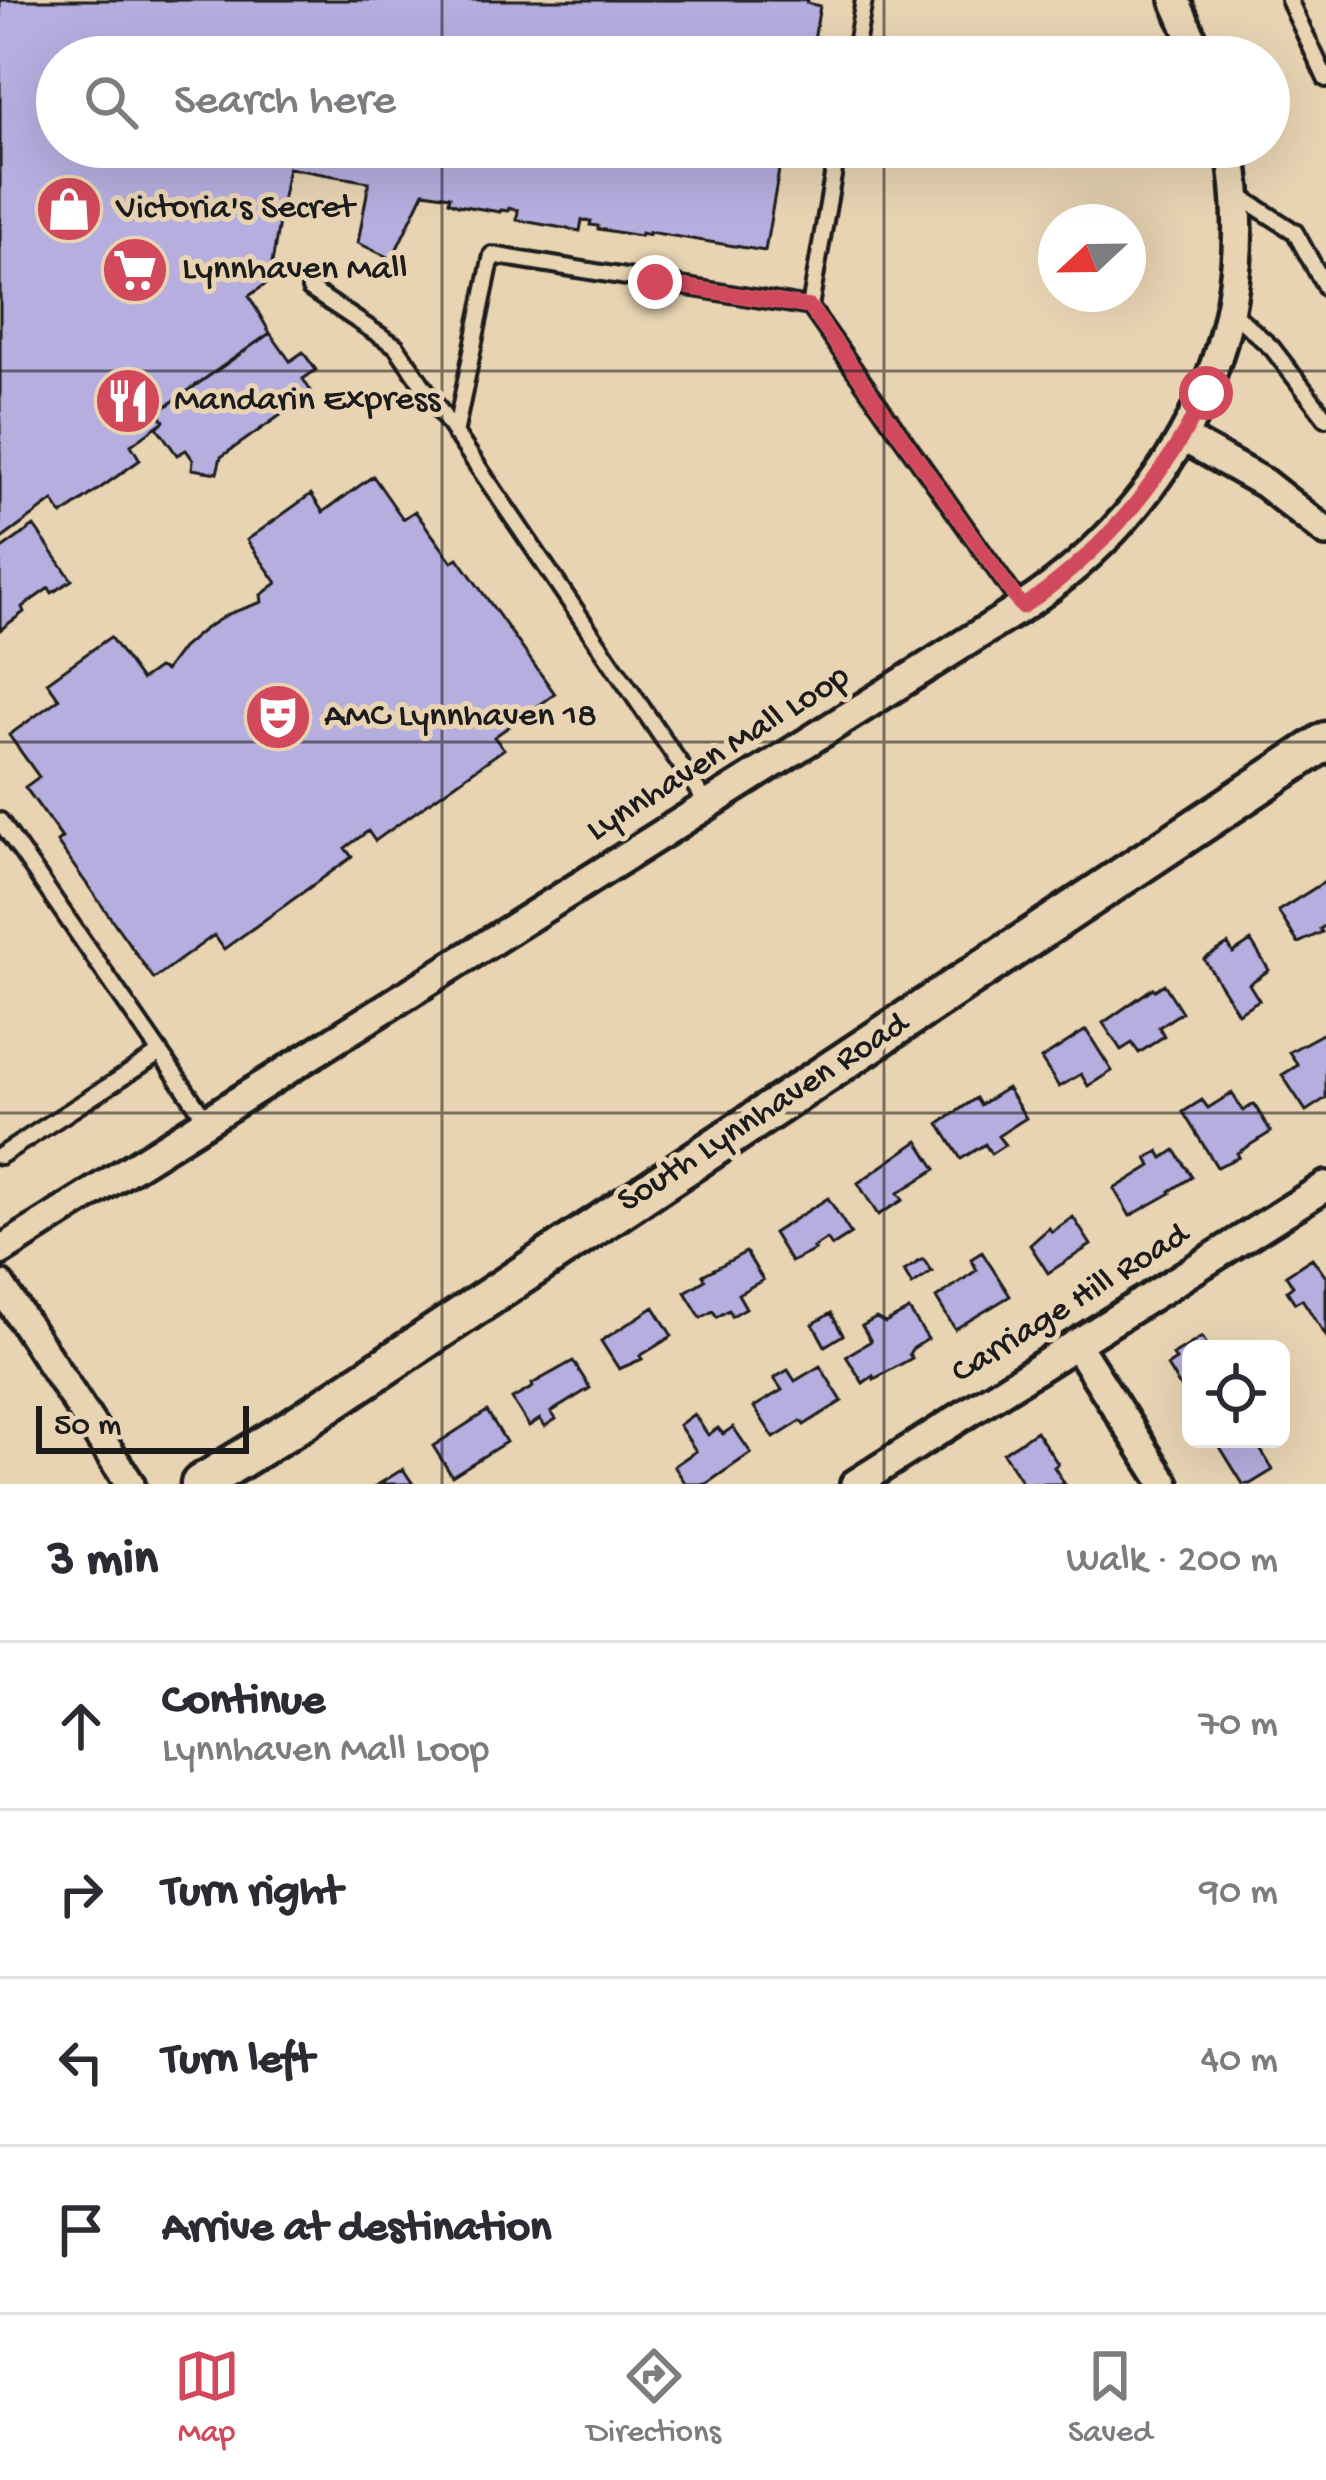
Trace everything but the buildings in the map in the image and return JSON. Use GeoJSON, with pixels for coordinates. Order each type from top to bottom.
{"type":"FeatureCollection","features":[{"type":"Feature","properties":{"kind":"street"},"geometry":{"type":"LineString","coordinates":[[1175,0],[1191,36]]}},
{"type":"Feature","properties":{"kind":"street","name":"Lynnhaven Mall Loop"},"geometry":{"type":"LineString","coordinates":[[0,1251],[1022,607],[1076,567],[1152,485],[1184,438],[1206,393],[1225,339],[1238,263],[1234,168]]}},
{"type":"Feature","properties":{"kind":"street"},"geometry":{"type":"LineString","coordinates":[[1184,438],[1264,483],[1326,532]]}},
{"type":"Feature","properties":{"kind":"street","name":"South Lynnhaven Road"},"geometry":{"type":"LineString","coordinates":[[200,1484],[292,1428],[1326,741]]}},
{"type":"Feature","properties":{"kind":"street","name":"Carriage Hill Road"},"geometry":{"type":"LineString","coordinates":[[854,1484],[1326,1186]]}},
{"type":"Feature","properties":{"kind":"street"},"geometry":{"type":"LineString","coordinates":[[0,1285],[130,1484]]}},
{"type":"Feature","properties":{"kind":"street"},"geometry":{"type":"LineString","coordinates":[[1076,1344],[1165,1484]]}},
{"type":"Feature","properties":{"kind":"lane"},"geometry":{"type":"LineString","coordinates":[[858,36],[864,0]]}},
{"type":"Feature","properties":{"kind":"lane"},"geometry":{"type":"LineString","coordinates":[[1289,0],[1326,79]]}},
{"type":"Feature","properties":{"kind":"lane"},"geometry":{"type":"LineString","coordinates":[[834,168],[810,307],[1022,607]]}},
{"type":"Feature","properties":{"kind":"lane"},"geometry":{"type":"LineString","coordinates":[[1238,195],[1295,232],[1326,288]]}},
{"type":"Feature","properties":{"kind":"lane"},"geometry":{"type":"LineString","coordinates":[[455,434],[492,255],[810,307]]}},
{"type":"Feature","properties":{"kind":"lane"},"geometry":{"type":"LineString","coordinates":[[310,289],[396,346],[708,805]]}},
{"type":"Feature","properties":{"kind":"lane"},"geometry":{"type":"LineString","coordinates":[[1229,309],[1272,348],[1326,418]]}},
{"type":"Feature","properties":{"kind":"lane"},"geometry":{"type":"LineString","coordinates":[[0,820],[207,1121]]}},
{"type":"Feature","properties":{"kind":"lane"},"geometry":{"type":"LineString","coordinates":[[0,1156],[160,1053]]}},
{"type":"Feature","properties":{"kind":"place","name":"Victoria's Secret"},"geometry":{"type":"Point","coordinates":[69,209]}},
{"type":"Feature","properties":{"kind":"place","name":"Lynnhaven Mall"},"geometry":{"type":"Point","coordinates":[135,270]}},
{"type":"Feature","properties":{"kind":"place","name":"Mandarin Express"},"geometry":{"type":"Point","coordinates":[128,401]}},
{"type":"Feature","properties":{"kind":"place","name":"AMC Lynnhaven 18"},"geometry":{"type":"Point","coordinates":[278,717]}},
{"type":"Feature","properties":{"kind":"route"},"geometry":{"type":"LineString","coordinates":[[655,282],[810,307],[1022,607],[1076,567],[1152,485],[1184,438],[1206,393]]}}]}
